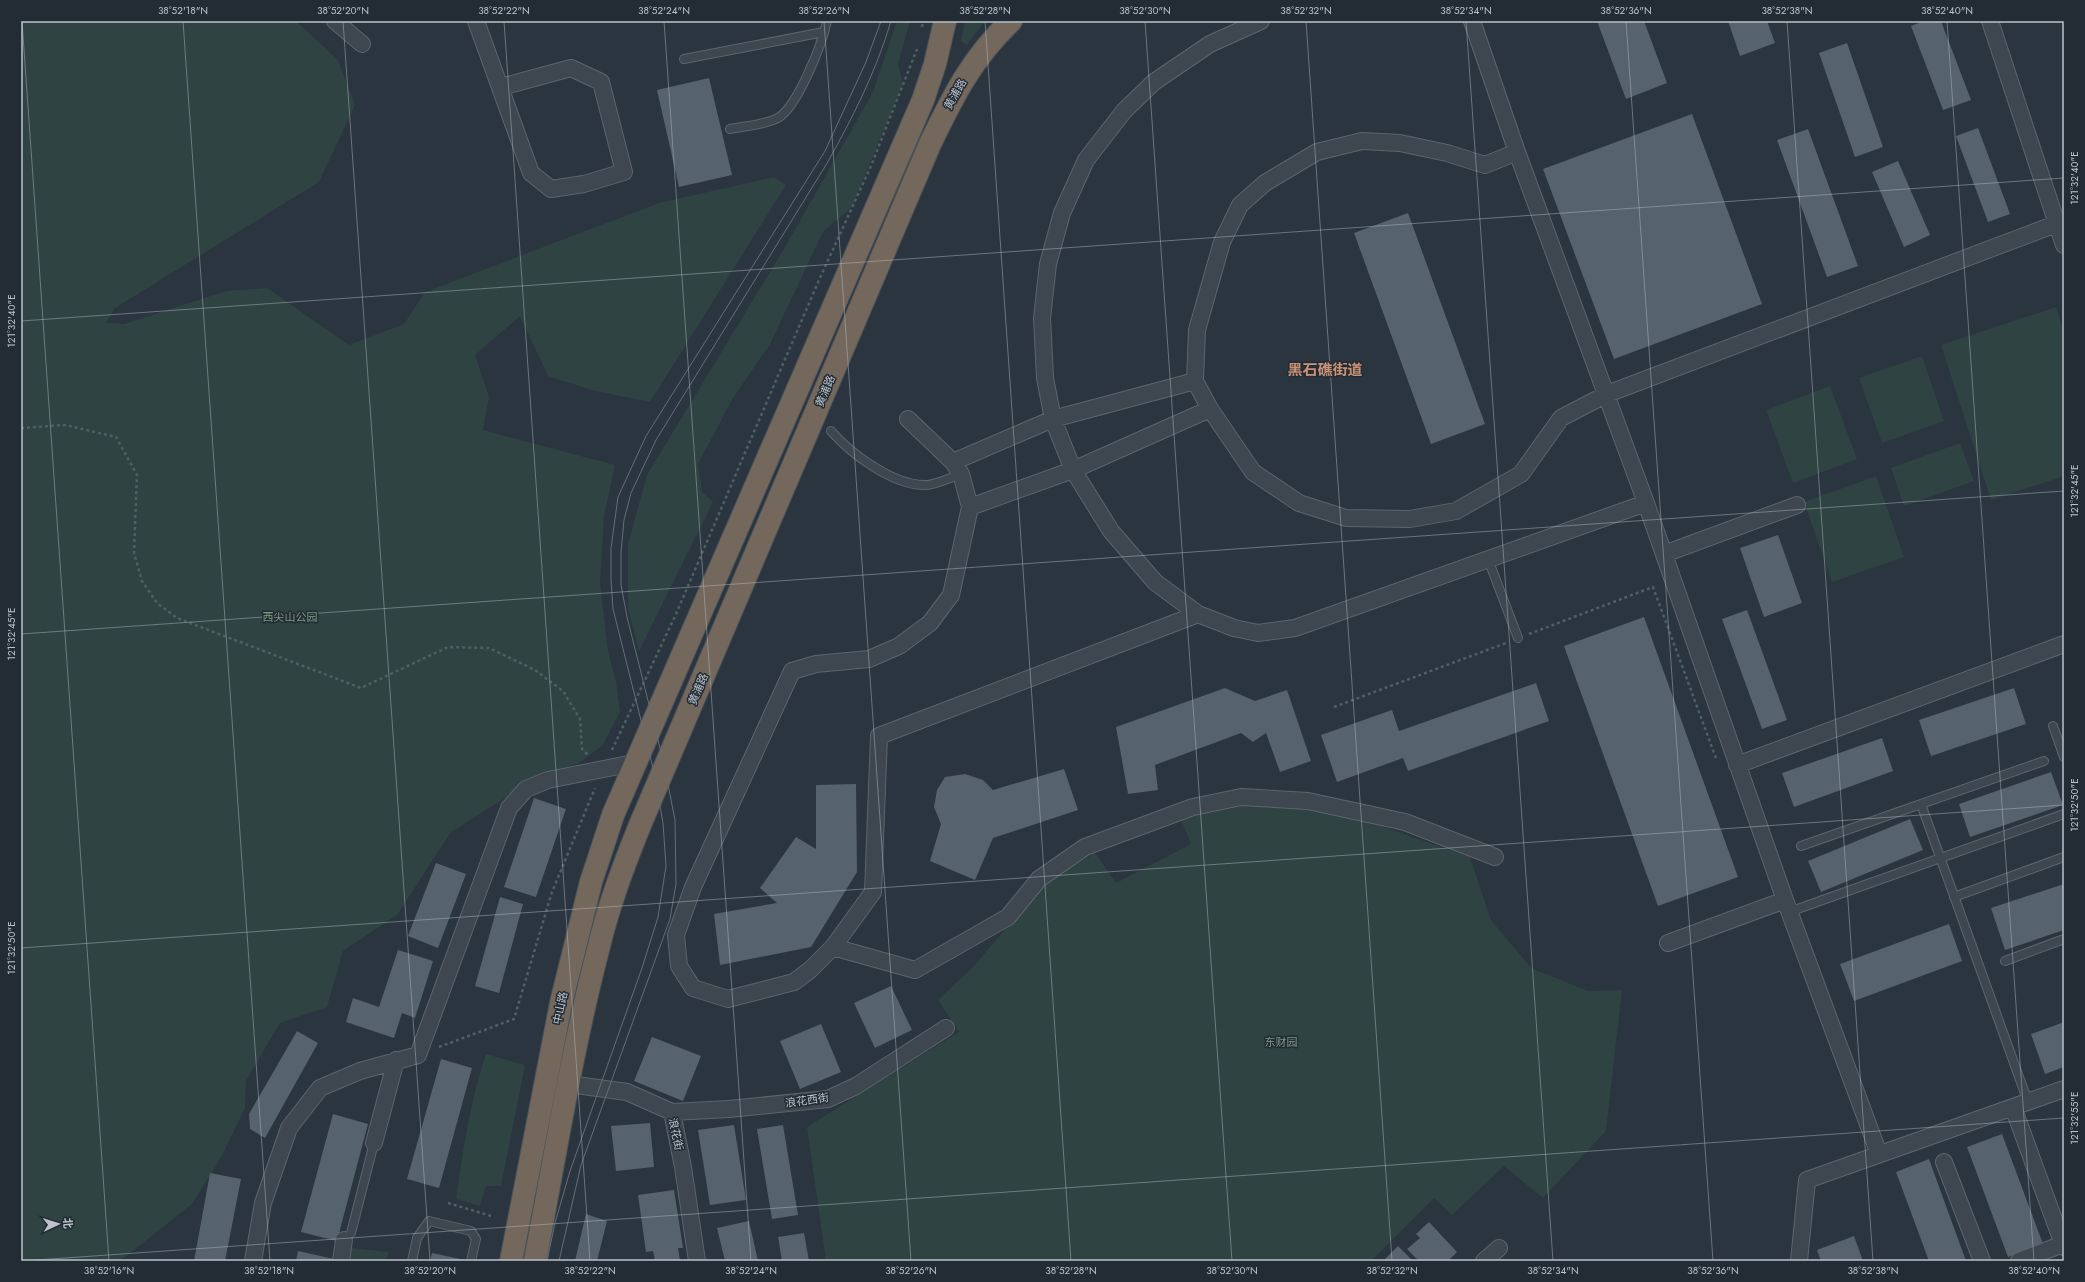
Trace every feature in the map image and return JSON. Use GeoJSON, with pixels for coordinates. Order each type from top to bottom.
{"type":"FeatureCollection","features":[{"type":"Feature","properties":{"kind":"highway"},"geometry":{"type":"LineString","coordinates":[[634,762],[923,100],[945,21]]}},
{"type":"Feature","properties":{"kind":"highway","name":"黄浦路"},"geometry":{"type":"LineString","coordinates":[[569,1084],[584,1008],[609,911],[637,832],[661,774],[933,137],[949,104],[970,68],[996,36],[1011,21]]}},
{"type":"Feature","properties":{"kind":"highway","name":"中山路"},"geometry":{"type":"LineString","coordinates":[[511,1261],[561,1003],[576,939],[591,882],[610,822],[634,762]]}},
{"type":"Feature","properties":{"kind":"highway"},"geometry":{"type":"LineString","coordinates":[[535,1261],[569,1084]]}},
{"type":"Feature","properties":{"kind":"street"},"geometry":{"type":"LineString","coordinates":[[335,21],[362,44]]}},
{"type":"Feature","properties":{"kind":"street"},"geometry":{"type":"LineString","coordinates":[[476,21],[531,173],[551,189],[584,184],[624,172],[602,82],[571,68],[501,87]]}},
{"type":"Feature","properties":{"kind":"street"},"geometry":{"type":"LineString","coordinates":[[1261,21],[1210,44],[1154,82],[1124,111],[1086,160],[1062,213],[1048,264],[1042,318],[1045,378],[1053,419],[1073,470],[1111,531],[1155,582],[1198,614],[1234,628],[1258,633],[1295,628],[1646,503]]}},
{"type":"Feature","properties":{"kind":"street"},"geometry":{"type":"LineString","coordinates":[[1990,21],[2058,216],[2064,245]]}},
{"type":"Feature","properties":{"kind":"street"},"geometry":{"type":"LineString","coordinates":[[1476,22],[1517,152],[1607,394],[1787,906],[1879,1154]]}},
{"type":"Feature","properties":{"kind":"street"},"geometry":{"type":"LineString","coordinates":[[1517,152],[1485,165],[1447,153],[1400,144],[1362,141],[1317,152],[1265,183],[1240,205],[1222,242],[1197,330],[1196,381],[1210,409],[1253,472],[1299,504],[1346,518],[1410,519],[1456,511],[1521,474],[1561,418],[1607,394],[2058,216]]}},
{"type":"Feature","properties":{"kind":"street"},"geometry":{"type":"LineString","coordinates":[[957,468],[1053,419],[1196,381]]}},
{"type":"Feature","properties":{"kind":"street"},"geometry":{"type":"LineString","coordinates":[[970,507],[1073,470],[1210,409]]}},
{"type":"Feature","properties":{"kind":"street"},"geometry":{"type":"LineString","coordinates":[[908,419],[957,468],[970,507],[951,595],[930,623],[899,646],[869,659],[816,664],[792,671],[693,887],[676,935],[679,966],[693,988],[728,1000],[794,982],[810,970],[833,947],[873,892],[879,736],[1198,614]]}},
{"type":"Feature","properties":{"kind":"street"},"geometry":{"type":"LineString","coordinates":[[1664,554],[1797,505]]}},
{"type":"Feature","properties":{"kind":"street"},"geometry":{"type":"LineString","coordinates":[[1737,765],[2064,644]]}},
{"type":"Feature","properties":{"kind":"street"},"geometry":{"type":"LineString","coordinates":[[253,1261],[263,1203],[289,1128],[320,1088],[360,1072],[418,1054],[509,808],[526,789],[548,780],[634,762]]}},
{"type":"Feature","properties":{"kind":"street"},"geometry":{"type":"LineString","coordinates":[[833,947],[915,970],[1008,917],[1039,879],[1085,848],[1193,807],[1241,797],[1308,800],[1405,822],[1495,857]]}},
{"type":"Feature","properties":{"kind":"street"},"geometry":{"type":"LineString","coordinates":[[1668,944],[1787,906]]}},
{"type":"Feature","properties":{"kind":"street","name":"浪花西街"},"geometry":{"type":"LineString","coordinates":[[672,1112],[729,1109],[828,1099],[856,1086],[946,1028]]}},
{"type":"Feature","properties":{"kind":"street"},"geometry":{"type":"LineString","coordinates":[[374,1143],[396,1060]]}},
{"type":"Feature","properties":{"kind":"street","name":"浪花街"},"geometry":{"type":"LineString","coordinates":[[569,1084],[627,1092],[672,1112],[683,1167],[697,1261]]}},
{"type":"Feature","properties":{"kind":"street"},"geometry":{"type":"LineString","coordinates":[[1800,1261],[1807,1180],[2064,1089]]}},
{"type":"Feature","properties":{"kind":"street"},"geometry":{"type":"LineString","coordinates":[[2013,1107],[2064,1246],[2019,1261]]}},
{"type":"Feature","properties":{"kind":"street"},"geometry":{"type":"LineString","coordinates":[[1944,1162],[1982,1261]]}},
{"type":"Feature","properties":{"kind":"street"},"geometry":{"type":"LineString","coordinates":[[340,1261],[348,1236]]}},
{"type":"Feature","properties":{"kind":"street"},"geometry":{"type":"LineString","coordinates":[[1484,1261],[1499,1248]]}},
{"type":"Feature","properties":{"kind":"lane"},"geometry":{"type":"LineString","coordinates":[[730,129],[761,123],[778,117],[793,102],[808,72],[827,21]]}},
{"type":"Feature","properties":{"kind":"lane"},"geometry":{"type":"LineString","coordinates":[[684,59],[824,32]]}},
{"type":"Feature","properties":{"kind":"lane"},"geometry":{"type":"LineString","coordinates":[[831,431],[876,468],[900,480],[916,485],[928,485],[957,468]]}},
{"type":"Feature","properties":{"kind":"lane"},"geometry":{"type":"LineString","coordinates":[[1488,559],[1518,638]]}},
{"type":"Feature","properties":{"kind":"lane"},"geometry":{"type":"LineString","coordinates":[[2053,726],[2064,757]]}},
{"type":"Feature","properties":{"kind":"lane"},"geometry":{"type":"LineString","coordinates":[[1801,846],[2044,761]]}},
{"type":"Feature","properties":{"kind":"lane"},"geometry":{"type":"LineString","coordinates":[[1920,804],[2028,1102]]}},
{"type":"Feature","properties":{"kind":"lane"},"geometry":{"type":"LineString","coordinates":[[1787,906],[1940,858],[2064,814]]}},
{"type":"Feature","properties":{"kind":"lane"},"geometry":{"type":"LineString","coordinates":[[1954,897],[2064,857]]}},
{"type":"Feature","properties":{"kind":"lane"},"geometry":{"type":"LineString","coordinates":[[2005,961],[2064,939]]}},
{"type":"Feature","properties":{"kind":"lane"},"geometry":{"type":"LineString","coordinates":[[348,1236],[374,1143]]}},
{"type":"Feature","properties":{"kind":"lane"},"geometry":{"type":"LineString","coordinates":[[412,1261],[417,1238],[429,1221],[471,1231],[476,1239],[471,1261]]}},
{"type":"Feature","properties":{"kind":"path"},"geometry":{"type":"LineString","coordinates":[[922,29],[923,21]]}},
{"type":"Feature","properties":{"kind":"path"},"geometry":{"type":"LineString","coordinates":[[418,1054],[514,1019],[552,892],[604,768],[676,614],[722,510],[819,280],[871,166],[919,44]]}},
{"type":"Feature","properties":{"kind":"path"},"geometry":{"type":"LineString","coordinates":[[21,428],[65,425],[116,437],[137,476],[134,553],[142,582],[157,603],[177,618],[361,688],[448,646],[489,648],[536,670],[563,691],[580,719],[582,749],[604,768]]}},
{"type":"Feature","properties":{"kind":"path"},"geometry":{"type":"LineString","coordinates":[[1334,707],[1653,587],[1718,765]]}},
{"type":"Feature","properties":{"kind":"path"},"geometry":{"type":"LineString","coordinates":[[448,1203],[491,1216]]}},
{"type":"Feature","properties":{"kind":"green space","name":"西尖山公园"},"geometry":{"type":"Polygon","coordinates":[[[21,21],[296,21],[338,60],[355,105],[319,182],[115,308],[106,323],[124,324],[226,291],[267,288],[349,345],[404,324],[425,292],[659,203],[774,177],[786,185],[650,402],[595,391],[548,376],[520,316],[475,355],[489,397],[483,430],[615,465],[604,516],[600,583],[608,651],[616,682],[620,712],[603,745],[579,763],[542,775],[451,832],[397,915],[343,951],[327,1007],[280,1023],[246,1081],[245,1108],[222,1156],[192,1204],[120,1261],[21,1261],[21,21]]]}},
{"type":"Feature","properties":{"kind":"green space"},"geometry":{"type":"Polygon","coordinates":[[[897,21],[910,21],[898,64],[903,84],[852,207],[823,232],[770,344],[733,398],[698,464],[702,492],[713,502],[639,651],[628,609],[628,544],[647,475],[788,242],[873,92],[897,21]]]}},
{"type":"Feature","properties":{"kind":"green space"},"geometry":{"type":"Polygon","coordinates":[[[965,21],[985,21],[967,45],[961,41],[965,21]]]}},
{"type":"Feature","properties":{"kind":"green space"},"geometry":{"type":"Polygon","coordinates":[[[2056,307],[2064,333],[2064,476],[1991,500],[1941,345],[2056,307]]]}},
{"type":"Feature","properties":{"kind":"green space"},"geometry":{"type":"Polygon","coordinates":[[[1922,356],[1944,421],[1882,443],[1859,378],[1922,356]]]}},
{"type":"Feature","properties":{"kind":"green space"},"geometry":{"type":"Polygon","coordinates":[[[1830,386],[1857,459],[1793,483],[1766,410],[1830,386]]]}},
{"type":"Feature","properties":{"kind":"green space"},"geometry":{"type":"Polygon","coordinates":[[[1960,443],[1974,481],[1904,506],[1891,468],[1960,443]]]}},
{"type":"Feature","properties":{"kind":"green space"},"geometry":{"type":"Polygon","coordinates":[[[1876,476],[1904,557],[1832,582],[1804,502],[1876,476]]]}},
{"type":"Feature","properties":{"kind":"green space","name":"东财园"},"geometry":{"type":"Polygon","coordinates":[[[1274,804],[1361,819],[1470,857],[1491,920],[1531,968],[1588,991],[1622,990],[1606,1131],[1543,1198],[1504,1166],[1452,1215],[1434,1198],[1371,1261],[826,1261],[807,1127],[959,1032],[938,1000],[973,967],[1046,882],[1095,853],[1116,883],[1191,844],[1179,815],[1222,806],[1274,804]]]}},
{"type":"Feature","properties":{"kind":"green space"},"geometry":{"type":"Polygon","coordinates":[[[486,1054],[525,1065],[501,1186],[486,1186],[480,1206],[456,1199],[471,1107],[486,1054]]]}},
{"type":"Feature","properties":{"kind":"green space"},"geometry":{"type":"Polygon","coordinates":[[[351,1248],[389,1252],[386,1261],[349,1261],[351,1248]]]}},
{"type":"Feature","properties":{"kind":"building"},"geometry":{"type":"Polygon","coordinates":[[[1597,21],[1644,21],[1667,83],[1626,99],[1597,21]]]}},
{"type":"Feature","properties":{"kind":"building"},"geometry":{"type":"Polygon","coordinates":[[[1728,21],[1767,21],[1775,43],[1740,56],[1728,21]]]}},
{"type":"Feature","properties":{"kind":"building"},"geometry":{"type":"Polygon","coordinates":[[[1924,21],[1941,21],[1971,100],[1943,110],[1911,26],[1924,21]]]}},
{"type":"Feature","properties":{"kind":"building"},"geometry":{"type":"Polygon","coordinates":[[[1847,43],[1883,147],[1855,157],[1819,53],[1847,43]]]}},
{"type":"Feature","properties":{"kind":"building"},"geometry":{"type":"Polygon","coordinates":[[[709,78],[732,175],[679,187],[657,90],[709,78]]]}},
{"type":"Feature","properties":{"kind":"building"},"geometry":{"type":"Polygon","coordinates":[[[1692,114],[1762,304],[1614,359],[1543,169],[1692,114]]]}},
{"type":"Feature","properties":{"kind":"building"},"geometry":{"type":"Polygon","coordinates":[[[1978,128],[2010,214],[1988,222],[1956,136],[1978,128]]]}},
{"type":"Feature","properties":{"kind":"building"},"geometry":{"type":"Polygon","coordinates":[[[1808,129],[1858,266],[1827,277],[1777,140],[1808,129]]]}},
{"type":"Feature","properties":{"kind":"building"},"geometry":{"type":"Polygon","coordinates":[[[1898,161],[1930,235],[1904,247],[1872,172],[1898,161]]]}},
{"type":"Feature","properties":{"kind":"building"},"geometry":{"type":"Polygon","coordinates":[[[1408,213],[1485,424],[1431,444],[1354,233],[1408,213]]]}},
{"type":"Feature","properties":{"kind":"building"},"geometry":{"type":"Polygon","coordinates":[[[1778,535],[1802,603],[1764,617],[1740,548],[1778,535]]]}},
{"type":"Feature","properties":{"kind":"building"},"geometry":{"type":"Polygon","coordinates":[[[1747,610],[1787,720],[1762,729],[1722,619],[1747,610]]]}},
{"type":"Feature","properties":{"kind":"building"},"geometry":{"type":"Polygon","coordinates":[[[1644,617],[1738,877],[1658,906],[1564,646],[1644,617]]]}},
{"type":"Feature","properties":{"kind":"building"},"geometry":{"type":"Polygon","coordinates":[[[1536,683],[1549,721],[1408,771],[1403,758],[1337,782],[1321,735],[1392,710],[1399,731],[1536,683]]]}},
{"type":"Feature","properties":{"kind":"building"},"geometry":{"type":"Polygon","coordinates":[[[1225,688],[1255,701],[1287,690],[1311,761],[1280,772],[1266,733],[1253,742],[1241,733],[1155,765],[1158,790],[1128,794],[1116,727],[1225,688]]]}},
{"type":"Feature","properties":{"kind":"building"},"geometry":{"type":"Polygon","coordinates":[[[2014,688],[2026,724],[1931,756],[1919,720],[2014,688]]]}},
{"type":"Feature","properties":{"kind":"building"},"geometry":{"type":"Polygon","coordinates":[[[1882,738],[1893,771],[1794,807],[1782,773],[1882,738]]]}},
{"type":"Feature","properties":{"kind":"building"},"geometry":{"type":"Polygon","coordinates":[[[1064,769],[1078,810],[993,838],[975,880],[930,861],[941,824],[934,807],[937,790],[945,777],[965,774],[983,780],[993,790],[1064,769]]]}},
{"type":"Feature","properties":{"kind":"building"},"geometry":{"type":"Polygon","coordinates":[[[2051,772],[2063,805],[1970,837],[1959,804],[2051,772]]]}},
{"type":"Feature","properties":{"kind":"building"},"geometry":{"type":"Polygon","coordinates":[[[856,784],[857,872],[811,947],[720,965],[714,914],[777,903],[760,888],[796,837],[816,849],[816,785],[856,784]]]}},
{"type":"Feature","properties":{"kind":"building"},"geometry":{"type":"Polygon","coordinates":[[[534,798],[566,809],[536,897],[504,887],[534,798]]]}},
{"type":"Feature","properties":{"kind":"building"},"geometry":{"type":"Polygon","coordinates":[[[1910,819],[1923,850],[1821,892],[1808,861],[1910,819]]]}},
{"type":"Feature","properties":{"kind":"building"},"geometry":{"type":"Polygon","coordinates":[[[436,863],[466,874],[438,948],[408,936],[436,863]]]}},
{"type":"Feature","properties":{"kind":"building"},"geometry":{"type":"Polygon","coordinates":[[[2064,884],[2064,930],[2005,950],[1991,908],[2064,884]]]}},
{"type":"Feature","properties":{"kind":"building"},"geometry":{"type":"Polygon","coordinates":[[[500,897],[523,904],[499,993],[475,986],[500,897]]]}},
{"type":"Feature","properties":{"kind":"building"},"geometry":{"type":"Polygon","coordinates":[[[1949,924],[1962,961],[1854,1001],[1840,964],[1949,924]]]}},
{"type":"Feature","properties":{"kind":"building"},"geometry":{"type":"Polygon","coordinates":[[[398,950],[433,961],[415,1018],[402,1013],[394,1038],[346,1022],[353,998],[379,1007],[398,950]]]}},
{"type":"Feature","properties":{"kind":"building"},"geometry":{"type":"Polygon","coordinates":[[[891,986],[912,1030],[875,1048],[854,1003],[891,986]]]}},
{"type":"Feature","properties":{"kind":"building"},"geometry":{"type":"Polygon","coordinates":[[[2064,1022],[2064,1067],[2045,1074],[2031,1034],[2064,1022]]]}},
{"type":"Feature","properties":{"kind":"building"},"geometry":{"type":"Polygon","coordinates":[[[821,1024],[841,1072],[800,1089],[780,1041],[821,1024]]]}},
{"type":"Feature","properties":{"kind":"building"},"geometry":{"type":"Polygon","coordinates":[[[297,1031],[318,1043],[265,1138],[250,1129],[249,1114],[297,1031]]]}},
{"type":"Feature","properties":{"kind":"building"},"geometry":{"type":"Polygon","coordinates":[[[652,1037],[701,1056],[683,1101],[634,1081],[652,1037]]]}},
{"type":"Feature","properties":{"kind":"building"},"geometry":{"type":"Polygon","coordinates":[[[441,1059],[472,1068],[439,1188],[407,1179],[441,1059]]]}},
{"type":"Feature","properties":{"kind":"building"},"geometry":{"type":"Polygon","coordinates":[[[333,1114],[368,1124],[337,1241],[301,1232],[333,1114]]]}},
{"type":"Feature","properties":{"kind":"building"},"geometry":{"type":"Polygon","coordinates":[[[650,1123],[654,1167],[616,1171],[611,1126],[650,1123]]]}},
{"type":"Feature","properties":{"kind":"building"},"geometry":{"type":"Polygon","coordinates":[[[734,1125],[746,1200],[710,1205],[698,1130],[734,1125]]]}},
{"type":"Feature","properties":{"kind":"building"},"geometry":{"type":"Polygon","coordinates":[[[783,1125],[798,1215],[772,1219],[757,1129],[783,1125]]]}},
{"type":"Feature","properties":{"kind":"building"},"geometry":{"type":"Polygon","coordinates":[[[2002,1134],[2043,1244],[2008,1257],[1967,1147],[2002,1134]]]}},
{"type":"Feature","properties":{"kind":"building"},"geometry":{"type":"Polygon","coordinates":[[[1929,1159],[1966,1261],[1929,1261],[1896,1172],[1929,1159]]]}},
{"type":"Feature","properties":{"kind":"building"},"geometry":{"type":"Polygon","coordinates":[[[210,1173],[241,1179],[225,1261],[194,1261],[210,1173]]]}},
{"type":"Feature","properties":{"kind":"building"},"geometry":{"type":"Polygon","coordinates":[[[674,1190],[683,1248],[678,1248],[680,1261],[655,1261],[653,1251],[646,1252],[638,1195],[674,1190]]]}},
{"type":"Feature","properties":{"kind":"building"},"geometry":{"type":"Polygon","coordinates":[[[586,1214],[607,1221],[597,1261],[575,1261],[586,1214]]]}},
{"type":"Feature","properties":{"kind":"building"},"geometry":{"type":"Polygon","coordinates":[[[749,1221],[758,1261],[725,1261],[717,1228],[749,1221]]]}},
{"type":"Feature","properties":{"kind":"building"},"geometry":{"type":"Polygon","coordinates":[[[1429,1222],[1457,1252],[1448,1261],[1419,1261],[1407,1249],[1420,1238],[1416,1234],[1429,1222]]]}},
{"type":"Feature","properties":{"kind":"building"},"geometry":{"type":"Polygon","coordinates":[[[804,1233],[809,1261],[782,1261],[778,1237],[804,1233]]]}},
{"type":"Feature","properties":{"kind":"building"},"geometry":{"type":"Polygon","coordinates":[[[1854,1236],[1863,1261],[1821,1261],[1817,1250],[1854,1236]]]}},
{"type":"Feature","properties":{"kind":"building"},"geometry":{"type":"Polygon","coordinates":[[[1398,1246],[1413,1261],[1383,1261],[1398,1246]]]}},
{"type":"Feature","properties":{"kind":"building"},"geometry":{"type":"Polygon","coordinates":[[[298,1251],[334,1259],[334,1261],[296,1261],[298,1251]]]}},
{"type":"Feature","properties":{"kind":"building"},"geometry":{"type":"Polygon","coordinates":[[[432,1253],[465,1260],[465,1261],[430,1261],[432,1253]]]}},
{"type":"Feature","properties":{"kind":"tram line"},"geometry":{"type":"LineString","coordinates":[[547,1261],[555,1223],[570,1171],[642,968],[658,917],[666,866],[663,823],[654,772],[613,609],[611,548],[618,497],[646,436],[825,151],[866,62],[881,21]]}},
{"type":"Feature","properties":{"kind":"tram line"},"geometry":{"type":"LineString","coordinates":[[559,1261],[581,1165],[670,919],[676,884],[675,820],[664,764],[627,617],[621,585],[621,552],[624,520],[631,493],[656,440],[836,148],[871,77],[891,21]]}},
{"type":"Feature","properties":{"kind":"district","name":"黑石礁街道"},"geometry":{"type":"Point","coordinates":[1325,370]}}]}
